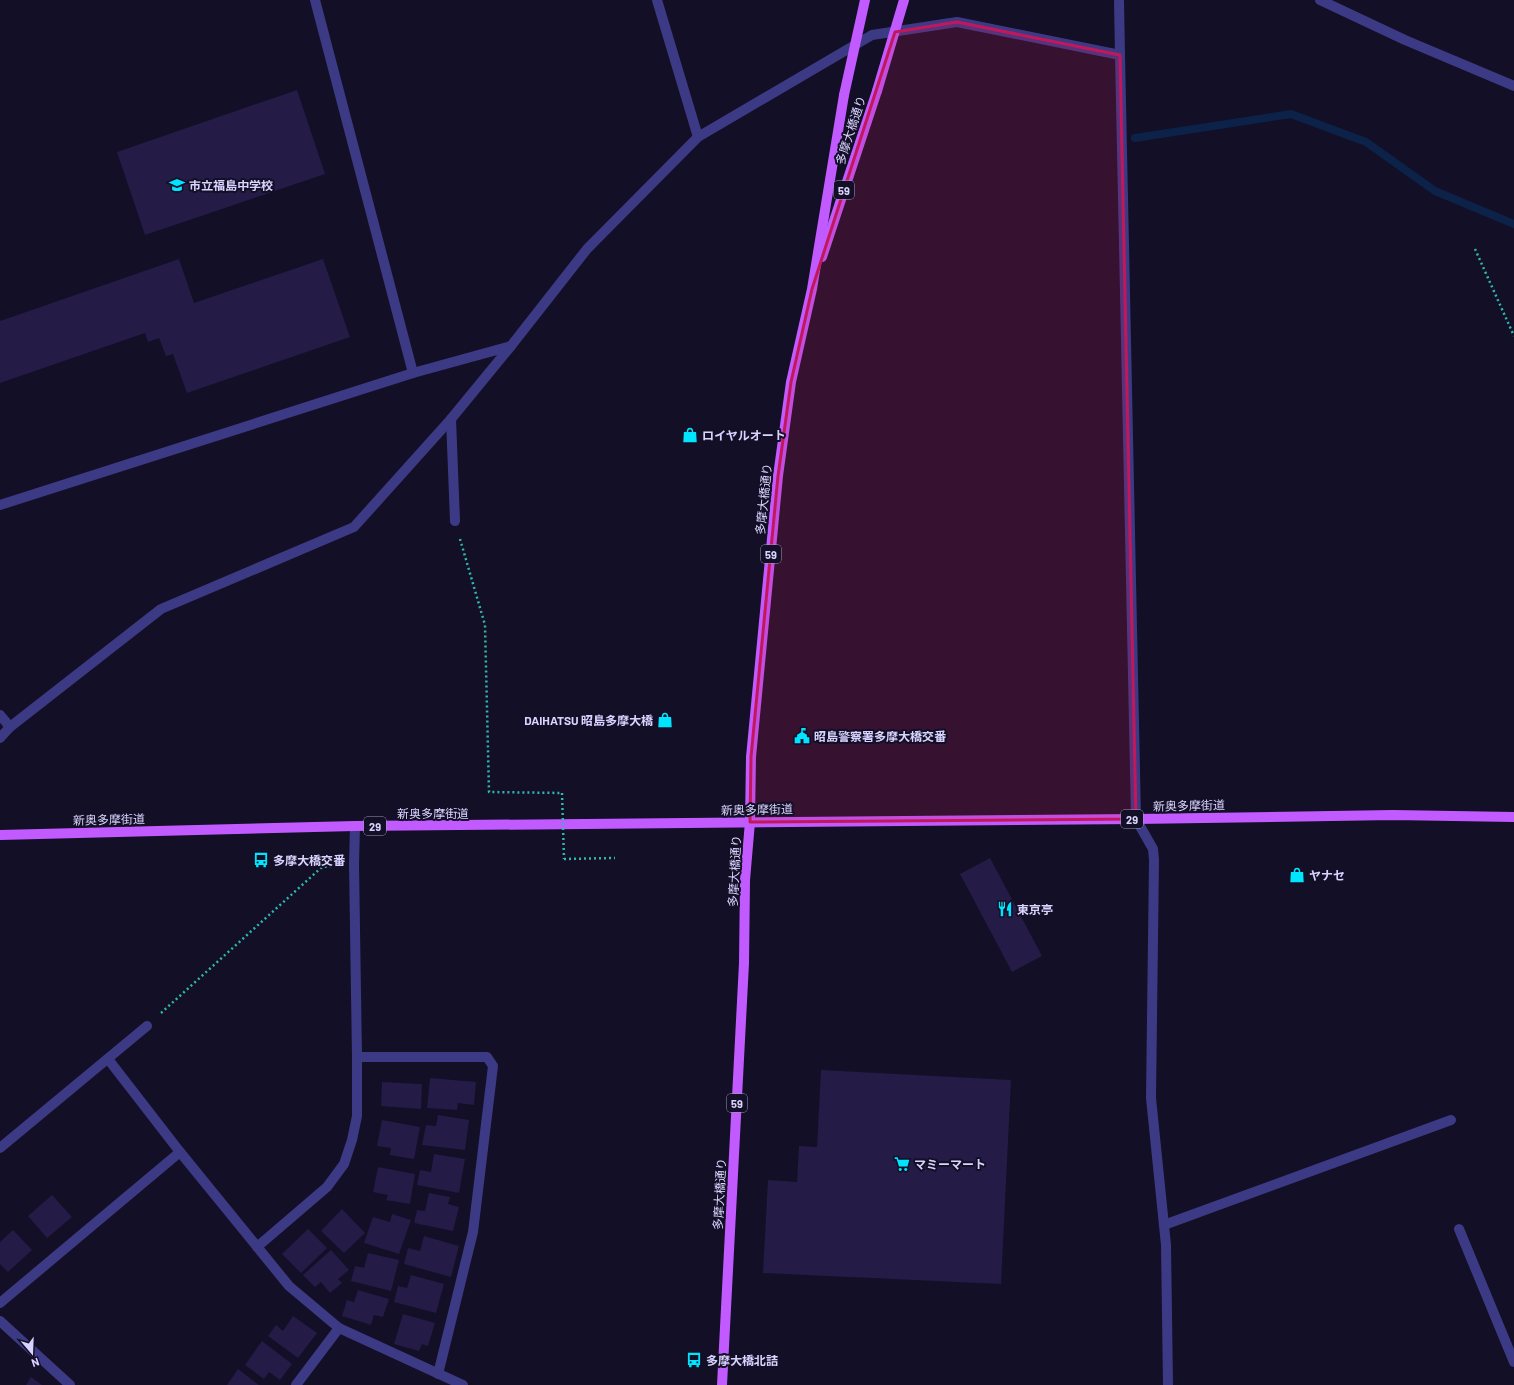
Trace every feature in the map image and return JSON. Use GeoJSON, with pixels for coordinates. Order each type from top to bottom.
{"type":"FeatureCollection","features":[{"type":"Feature","properties":{"kind":"main road","name":"多摩大橋通り"},"geometry":{"type":"LineString","coordinates":[[722,1385],[744,963],[745,880],[750,822],[751,757],[778,476],[791,382],[812,289],[844,95],[865,0]]}},
{"type":"Feature","properties":{"kind":"main road","name":"多摩大橋通り"},"geometry":{"type":"LineString","coordinates":[[812,289],[877,91],[904,0]]}},
{"type":"Feature","properties":{"kind":"main road","name":"新奥多摩街道"},"geometry":{"type":"LineString","coordinates":[[0,835],[356,826],[1136,819],[1393,815],[1514,817]]}},
{"type":"Feature","properties":{"kind":"street"},"geometry":{"type":"LineString","coordinates":[[315,0],[413,374]]}},
{"type":"Feature","properties":{"kind":"street"},"geometry":{"type":"LineString","coordinates":[[657,0],[698,137]]}},
{"type":"Feature","properties":{"kind":"street"},"geometry":{"type":"LineString","coordinates":[[1119,0],[1136,819],[1153,849],[1154,860],[1151,1098],[1166,1245],[1168,1385]]}},
{"type":"Feature","properties":{"kind":"street"},"geometry":{"type":"LineString","coordinates":[[1320,0],[1405,40],[1514,86]]}},
{"type":"Feature","properties":{"kind":"street"},"geometry":{"type":"LineString","coordinates":[[0,738],[10,727],[161,609],[354,527],[451,419],[511,346],[587,249],[698,137],[872,35],[957,22],[1120,55]]}},
{"type":"Feature","properties":{"kind":"street"},"geometry":{"type":"LineString","coordinates":[[0,505],[413,374],[511,346]]}},
{"type":"Feature","properties":{"kind":"street"},"geometry":{"type":"LineString","coordinates":[[451,419],[455,521]]}},
{"type":"Feature","properties":{"kind":"street"},"geometry":{"type":"LineString","coordinates":[[0,715],[10,727]]}},
{"type":"Feature","properties":{"kind":"street"},"geometry":{"type":"LineString","coordinates":[[257,1247],[327,1186],[344,1164],[352,1140],[357,1116],[354,864],[356,826]]}},
{"type":"Feature","properties":{"kind":"street"},"geometry":{"type":"LineString","coordinates":[[0,1148],[147,1026]]}},
{"type":"Feature","properties":{"kind":"street"},"geometry":{"type":"LineString","coordinates":[[357,1057],[487,1057],[493,1066],[472,1232],[438,1374]]}},
{"type":"Feature","properties":{"kind":"street"},"geometry":{"type":"LineString","coordinates":[[108,1059],[180,1152],[289,1286],[339,1328],[462,1385]]}},
{"type":"Feature","properties":{"kind":"street"},"geometry":{"type":"LineString","coordinates":[[1164,1225],[1451,1120]]}},
{"type":"Feature","properties":{"kind":"street"},"geometry":{"type":"LineString","coordinates":[[0,1302],[180,1152]]}},
{"type":"Feature","properties":{"kind":"street"},"geometry":{"type":"LineString","coordinates":[[1459,1228],[1514,1362]]}},
{"type":"Feature","properties":{"kind":"street"},"geometry":{"type":"LineString","coordinates":[[0,1321],[70,1385]]}},
{"type":"Feature","properties":{"kind":"street"},"geometry":{"type":"LineString","coordinates":[[296,1385],[339,1328]]}},
{"type":"Feature","properties":{"kind":"path"},"geometry":{"type":"LineString","coordinates":[[1475,249],[1514,336]]}},
{"type":"Feature","properties":{"kind":"path"},"geometry":{"type":"LineString","coordinates":[[455,521],[485,625],[488,792],[562,793],[564,859],[615,858]]}},
{"type":"Feature","properties":{"kind":"path"},"geometry":{"type":"LineString","coordinates":[[147,1026],[322,867],[354,864]]}},
{"type":"Feature","properties":{"kind":"highlighted area"},"geometry":{"type":"Polygon","coordinates":[[[957,22],[1120,55],[1136,819],[750,822],[751,757],[778,476],[791,382],[812,289],[895,32],[957,22]]]}},
{"type":"Feature","properties":{"kind":"building"},"geometry":{"type":"Polygon","coordinates":[[[297,90],[325,174],[145,235],[117,152],[297,90]]]}},
{"type":"Feature","properties":{"kind":"building"},"geometry":{"type":"Polygon","coordinates":[[[179,259],[194,303],[323,259],[350,337],[187,393],[173,354],[166,356],[159,338],[148,342],[145,333],[0,383],[0,321],[179,259]]]}},
{"type":"Feature","properties":{"kind":"building"},"geometry":{"type":"Polygon","coordinates":[[[990,858],[1042,956],[1012,972],[960,874],[990,858]]]}},
{"type":"Feature","properties":{"kind":"building","name":"マミーマート"},"geometry":{"type":"Polygon","coordinates":[[[821,1070],[1011,1080],[1001,1284],[763,1273],[768,1180],[797,1182],[799,1146],[817,1147],[821,1070]]]}},
{"type":"Feature","properties":{"kind":"building"},"geometry":{"type":"Polygon","coordinates":[[[430,1078],[476,1082],[474,1105],[458,1103],[457,1110],[427,1108],[430,1078]]]}},
{"type":"Feature","properties":{"kind":"building"},"geometry":{"type":"Polygon","coordinates":[[[382,1082],[422,1084],[421,1109],[381,1106],[382,1082]]]}},
{"type":"Feature","properties":{"kind":"building"},"geometry":{"type":"Polygon","coordinates":[[[438,1115],[469,1120],[465,1150],[422,1145],[426,1125],[436,1126],[438,1115]]]}},
{"type":"Feature","properties":{"kind":"building"},"geometry":{"type":"Polygon","coordinates":[[[382,1120],[420,1127],[414,1159],[390,1155],[391,1148],[377,1146],[382,1120]]]}},
{"type":"Feature","properties":{"kind":"building"},"geometry":{"type":"Polygon","coordinates":[[[434,1154],[465,1159],[459,1193],[417,1185],[420,1170],[431,1172],[434,1154]]]}},
{"type":"Feature","properties":{"kind":"building"},"geometry":{"type":"Polygon","coordinates":[[[378,1167],[415,1174],[410,1204],[386,1200],[388,1195],[373,1192],[378,1167]]]}},
{"type":"Feature","properties":{"kind":"building"},"geometry":{"type":"Polygon","coordinates":[[[429,1193],[450,1197],[448,1204],[459,1207],[453,1231],[414,1223],[417,1210],[425,1211],[429,1193]]]}},
{"type":"Feature","properties":{"kind":"building"},"geometry":{"type":"Polygon","coordinates":[[[52,1195],[72,1217],[47,1238],[28,1216],[52,1195]]]}},
{"type":"Feature","properties":{"kind":"building"},"geometry":{"type":"Polygon","coordinates":[[[342,1209],[365,1233],[344,1253],[321,1231],[342,1209]]]}},
{"type":"Feature","properties":{"kind":"building"},"geometry":{"type":"Polygon","coordinates":[[[392,1214],[411,1220],[399,1254],[364,1243],[373,1217],[390,1222],[392,1214]]]}},
{"type":"Feature","properties":{"kind":"building"},"geometry":{"type":"Polygon","coordinates":[[[308,1229],[327,1248],[301,1273],[282,1254],[308,1229]]]}},
{"type":"Feature","properties":{"kind":"building"},"geometry":{"type":"Polygon","coordinates":[[[13,1230],[32,1250],[8,1272],[0,1264],[0,1242],[13,1230]]]}},
{"type":"Feature","properties":{"kind":"building"},"geometry":{"type":"Polygon","coordinates":[[[424,1236],[459,1246],[451,1277],[404,1264],[408,1248],[420,1251],[424,1236]]]}},
{"type":"Feature","properties":{"kind":"building"},"geometry":{"type":"Polygon","coordinates":[[[331,1250],[349,1270],[338,1279],[342,1283],[330,1293],[321,1282],[315,1287],[303,1275],[331,1250]]]}},
{"type":"Feature","properties":{"kind":"building"},"geometry":{"type":"Polygon","coordinates":[[[368,1253],[399,1260],[391,1291],[351,1281],[355,1266],[364,1268],[368,1253]]]}},
{"type":"Feature","properties":{"kind":"building"},"geometry":{"type":"Polygon","coordinates":[[[411,1275],[444,1284],[436,1313],[394,1302],[398,1286],[407,1288],[411,1275]]]}},
{"type":"Feature","properties":{"kind":"building"},"geometry":{"type":"Polygon","coordinates":[[[358,1290],[389,1299],[383,1317],[374,1315],[371,1325],[342,1316],[347,1300],[354,1302],[358,1290]]]}},
{"type":"Feature","properties":{"kind":"building"},"geometry":{"type":"Polygon","coordinates":[[[403,1314],[435,1323],[428,1346],[422,1344],[419,1351],[394,1344],[403,1314]]]}},
{"type":"Feature","properties":{"kind":"building"},"geometry":{"type":"Polygon","coordinates":[[[293,1316],[317,1333],[298,1358],[268,1336],[276,1325],[283,1331],[293,1316]]]}},
{"type":"Feature","properties":{"kind":"building"},"geometry":{"type":"Polygon","coordinates":[[[262,1341],[292,1364],[280,1380],[269,1372],[264,1379],[245,1365],[262,1341]]]}},
{"type":"Feature","properties":{"kind":"building"},"geometry":{"type":"Polygon","coordinates":[[[238,1369],[259,1385],[227,1385],[238,1369]]]}},
{"type":"Feature","properties":{"kind":"building"},"geometry":{"type":"Polygon","coordinates":[[[31,1377],[42,1385],[26,1385],[31,1377]]]}},
{"type":"Feature","properties":{"kind":"waterway"},"geometry":{"type":"LineString","coordinates":[[1135,138],[1291,114],[1366,142],[1435,191],[1514,224]]}},
{"type":"Feature","properties":{"kind":"place","name":"市立福島中学校"},"geometry":{"type":"Point","coordinates":[177,185]}},
{"type":"Feature","properties":{"kind":"place","name":"ロイヤルオート"},"geometry":{"type":"Point","coordinates":[690,435]}},
{"type":"Feature","properties":{"kind":"place","name":"DAIHATSU 昭島多摩大橋"},"geometry":{"type":"Point","coordinates":[665,720]}},
{"type":"Feature","properties":{"kind":"place","name":"昭島警察署多摩大橋交番"},"geometry":{"type":"Point","coordinates":[802,736]}},
{"type":"Feature","properties":{"kind":"place","name":"多摩大橋交番"},"geometry":{"type":"Point","coordinates":[261,860]}},
{"type":"Feature","properties":{"kind":"place","name":"ヤナセ"},"geometry":{"type":"Point","coordinates":[1297,875]}},
{"type":"Feature","properties":{"kind":"place","name":"東京亭"},"geometry":{"type":"Point","coordinates":[1005,909]}},
{"type":"Feature","properties":{"kind":"place","name":"マミーマート"},"geometry":{"type":"Point","coordinates":[902,1164]}},
{"type":"Feature","properties":{"kind":"place","name":"多摩大橋北詰"},"geometry":{"type":"Point","coordinates":[694,1360]}}]}
